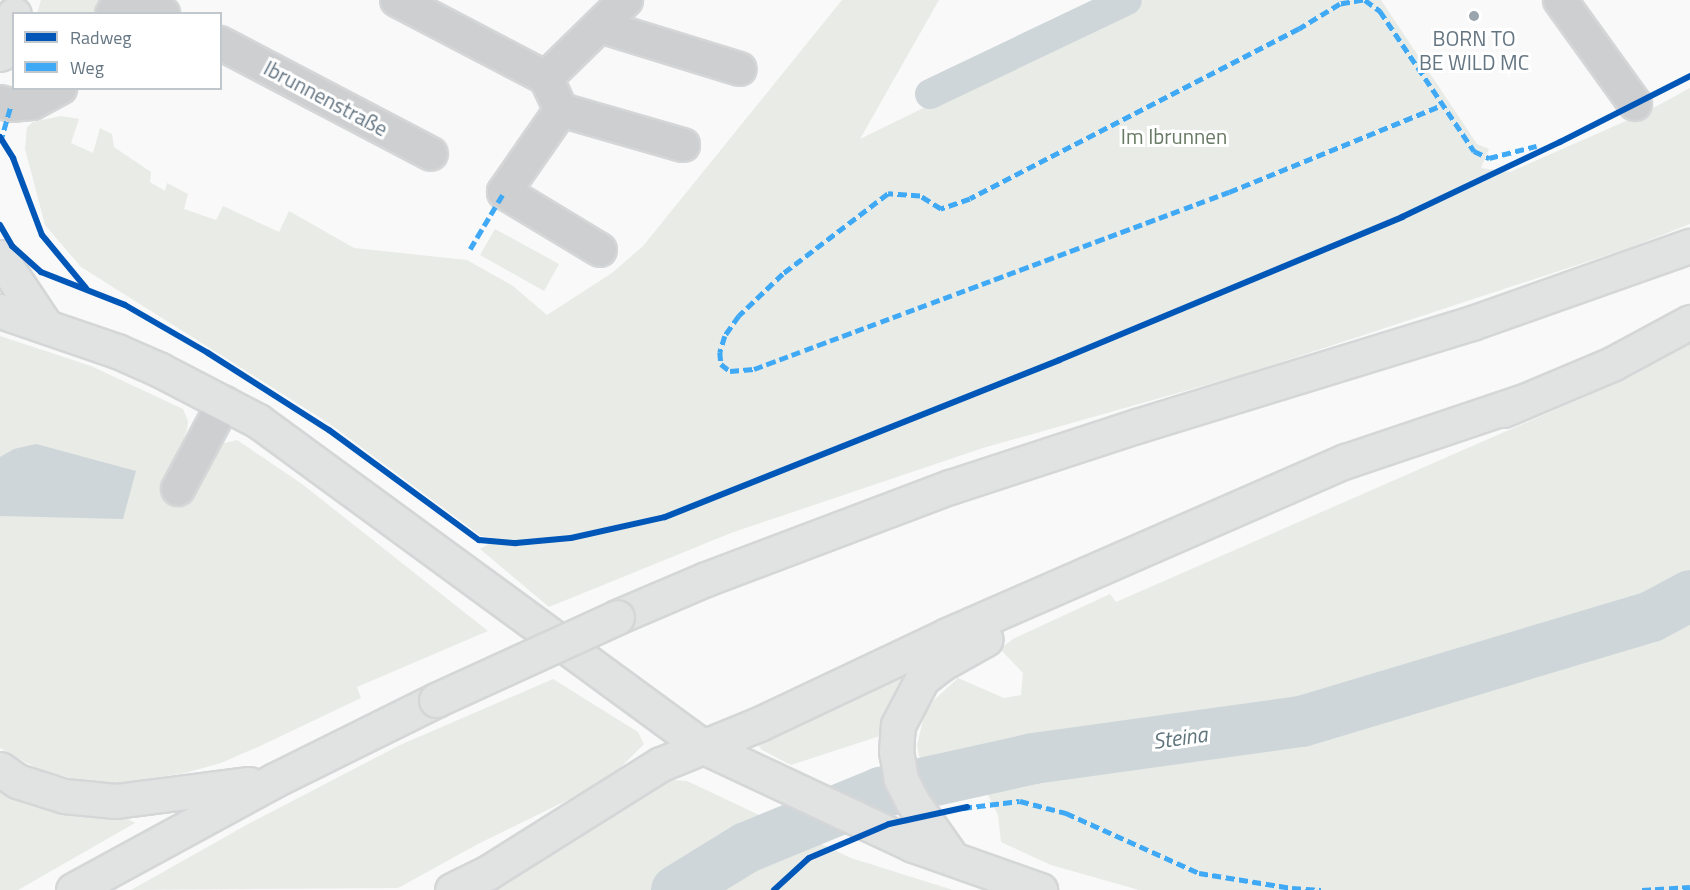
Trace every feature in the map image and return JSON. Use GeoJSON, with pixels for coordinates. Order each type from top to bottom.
{"type":"FeatureCollection","features":[{"type":"Feature","properties":{"kind":"main road"},"geometry":{"type":"LineString","coordinates":[[0,54],[12,20]]}},
{"type":"Feature","properties":{"kind":"main road"},"geometry":{"type":"LineString","coordinates":[[73,890],[275,780],[436,699],[706,579],[950,487],[1137,426],[1472,323],[1690,246]]}},
{"type":"Feature","properties":{"kind":"main road"},"geometry":{"type":"LineString","coordinates":[[0,257],[45,325]]}},
{"type":"Feature","properties":{"kind":"main road"},"geometry":{"type":"LineString","coordinates":[[0,311],[45,325],[138,360],[258,421],[305,453],[702,746],[774,781],[1040,890]]}},
{"type":"Feature","properties":{"kind":"main road"},"geometry":{"type":"LineString","coordinates":[[933,846],[901,779],[896,752],[898,725],[922,679],[941,664],[972,645],[1612,364],[1690,322]]}},
{"type":"Feature","properties":{"kind":"main road"},"geometry":{"type":"LineString","coordinates":[[452,890],[487,873],[661,764],[759,724],[946,635],[1346,461],[1521,402]]}},
{"type":"Feature","properties":{"kind":"main road"},"geometry":{"type":"LineString","coordinates":[[0,769],[17,780],[64,796],[116,801],[275,780]]}},
{"type":"Feature","properties":{"kind":"street"},"geometry":{"type":"LineString","coordinates":[[138,0],[159,12]]}},
{"type":"Feature","properties":{"kind":"street"},"geometry":{"type":"LineString","coordinates":[[397,0],[546,78],[561,110],[683,145]]}},
{"type":"Feature","properties":{"kind":"street"},"geometry":{"type":"LineString","coordinates":[[546,78],[626,0]]}},
{"type":"Feature","properties":{"kind":"street"},"geometry":{"type":"LineString","coordinates":[[1560,0],[1635,104]]}},
{"type":"Feature","properties":{"kind":"street"},"geometry":{"type":"LineString","coordinates":[[600,26],[740,69]]}},
{"type":"Feature","properties":{"kind":"street","name":"Ibrunnenstraße"},"geometry":{"type":"LineString","coordinates":[[222,45],[431,154]]}},
{"type":"Feature","properties":{"kind":"street"},"geometry":{"type":"LineString","coordinates":[[0,102],[11,105],[32,103],[56,90]]}},
{"type":"Feature","properties":{"kind":"street"},"geometry":{"type":"LineString","coordinates":[[561,110],[504,192],[600,250]]}},
{"type":"Feature","properties":{"kind":"street"},"geometry":{"type":"LineString","coordinates":[[178,489],[224,403]]}},
{"type":"Feature","properties":{"kind":"green space"},"geometry":{"type":"Polygon","coordinates":[[[41,0],[106,0],[99,12],[38,12],[41,0]]]}},
{"type":"Feature","properties":{"kind":"green space","name":"Im Ibrunnen"},"geometry":{"type":"Polygon","coordinates":[[[842,0],[939,0],[860,139],[1143,0],[1381,0],[1477,144],[1489,149],[1481,168],[1510,172],[1642,114],[1690,88],[1690,224],[1629,248],[1245,374],[983,448],[731,533],[549,607],[480,549],[498,539],[481,536],[330,424],[81,267],[45,225],[25,149],[27,127],[33,122],[61,116],[79,119],[71,143],[93,153],[100,128],[112,134],[114,147],[151,172],[150,182],[165,191],[167,183],[188,194],[184,209],[216,220],[223,206],[279,232],[289,211],[354,248],[467,260],[513,286],[547,315],[612,273],[643,246],[842,0]]]}},
{"type":"Feature","properties":{"kind":"green space"},"geometry":{"type":"Polygon","coordinates":[[[495,229],[559,264],[544,291],[480,255],[495,229]]]}},
{"type":"Feature","properties":{"kind":"green space"},"geometry":{"type":"Polygon","coordinates":[[[0,336],[91,366],[183,409],[188,421],[187,429],[168,485],[220,444],[237,440],[302,484],[488,631],[357,687],[361,698],[258,747],[221,763],[185,773],[116,784],[79,780],[40,770],[0,748],[0,336]]]}},
{"type":"Feature","properties":{"kind":"green space"},"geometry":{"type":"Polygon","coordinates":[[[1690,344],[1690,890],[1139,890],[1051,865],[1001,842],[998,815],[984,787],[938,799],[922,770],[917,745],[924,716],[934,700],[958,678],[1004,698],[1021,695],[1023,673],[1000,649],[1013,639],[1110,594],[1116,602],[1630,377],[1690,344]]]}},
{"type":"Feature","properties":{"kind":"green space"},"geometry":{"type":"Polygon","coordinates":[[[911,673],[886,734],[791,765],[762,750],[758,745],[760,740],[911,673]]]}},
{"type":"Feature","properties":{"kind":"green space"},"geometry":{"type":"Polygon","coordinates":[[[553,679],[638,732],[644,744],[618,770],[570,799],[478,844],[398,888],[131,890],[250,823],[400,745],[553,679]]]}},
{"type":"Feature","properties":{"kind":"green space"},"geometry":{"type":"Polygon","coordinates":[[[672,780],[687,781],[851,858],[953,890],[480,890],[611,810],[672,780]]]}},
{"type":"Feature","properties":{"kind":"green space"},"geometry":{"type":"Polygon","coordinates":[[[0,786],[117,813],[135,823],[18,890],[0,890],[0,786]]]}},
{"type":"Feature","properties":{"kind":"shaded area"},"geometry":{"type":"Polygon","coordinates":[[[36,444],[136,471],[123,519],[0,516],[0,457],[14,449],[36,444]]]}},
{"type":"Feature","properties":{"kind":"waterway"},"geometry":{"type":"LineString","coordinates":[[930,94],[1127,0]]}},
{"type":"Feature","properties":{"kind":"waterway","name":"Steina"},"geometry":{"type":"LineString","coordinates":[[676,890],[746,847],[880,792],[1033,758],[1301,721],[1651,616],[1690,595]]}},
{"type":"Feature","properties":{"kind":"marked path"},"geometry":{"type":"LineString","coordinates":[[1363,0],[1340,4],[1299,29],[970,199],[941,209],[920,196],[888,194],[783,274],[739,316],[725,336],[720,352],[721,364],[730,371],[754,369],[1229,192],[1442,105]]}},
{"type":"Feature","properties":{"kind":"marked path"},"geometry":{"type":"LineString","coordinates":[[1365,0],[1380,11],[1474,151],[1489,158],[1536,146]]}},
{"type":"Feature","properties":{"kind":"marked path"},"geometry":{"type":"LineString","coordinates":[[0,143],[11,105]]}},
{"type":"Feature","properties":{"kind":"marked path"},"geometry":{"type":"LineString","coordinates":[[470,249],[504,192]]}},
{"type":"Feature","properties":{"kind":"marked path"},"geometry":{"type":"LineString","coordinates":[[963,808],[1020,801],[1066,813],[1199,873],[1292,888],[1321,890]]}},
{"type":"Feature","properties":{"kind":"marked path"},"geometry":{"type":"LineString","coordinates":[[1642,890],[1690,887]]}},
{"type":"Feature","properties":{"kind":"cycle path"},"geometry":{"type":"LineString","coordinates":[[0,225],[12,246],[41,272],[125,305],[208,353],[329,430],[479,540],[516,543],[571,538],[665,517],[1059,360],[1402,217],[1560,142],[1690,76]]}},
{"type":"Feature","properties":{"kind":"cycle path"},"geometry":{"type":"LineString","coordinates":[[0,137],[13,158],[42,235],[86,288]]}},
{"type":"Feature","properties":{"kind":"cycle path"},"geometry":{"type":"LineString","coordinates":[[774,890],[809,858],[889,824],[967,807]]}},
{"type":"Feature","properties":{"kind":"place","name":"BORN TO BE WILD MC"},"geometry":{"type":"Point","coordinates":[1474,16]}}]}
